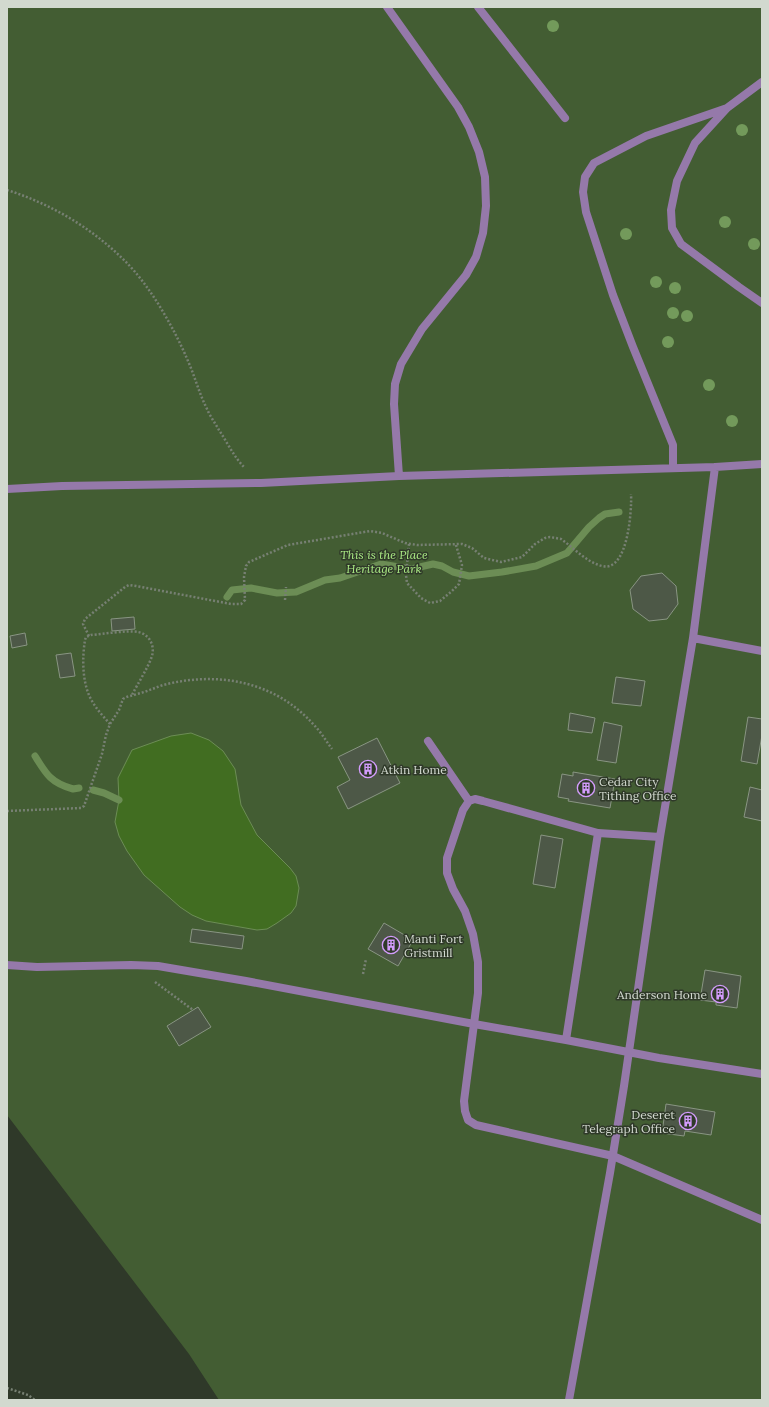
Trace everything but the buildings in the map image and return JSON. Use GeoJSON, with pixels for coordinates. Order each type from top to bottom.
{"type":"FeatureCollection","features":[{"type":"Feature","properties":{"kind":"lane"},"geometry":{"type":"LineString","coordinates":[[387,7],[458,107],[469,127],[479,152],[485,177],[486,206],[483,233],[473,263],[466,275],[422,329],[401,364],[395,384],[394,404],[400,476]]}},
{"type":"Feature","properties":{"kind":"lane"},"geometry":{"type":"LineString","coordinates":[[478,7],[565,118]]}},
{"type":"Feature","properties":{"kind":"lane"},"geometry":{"type":"LineString","coordinates":[[762,82],[727,108],[695,143],[677,181],[671,210],[672,228],[681,244],[721,275],[762,303]]}},
{"type":"Feature","properties":{"kind":"lane"},"geometry":{"type":"LineString","coordinates":[[673,468],[673,445],[613,295],[586,212],[583,192],[585,177],[594,163],[646,136],[727,108]]}},
{"type":"Feature","properties":{"kind":"lane"},"geometry":{"type":"LineString","coordinates":[[7,489],[70,486],[261,483],[400,476],[716,467],[762,464]]}},
{"type":"Feature","properties":{"kind":"lane"},"geometry":{"type":"LineString","coordinates":[[569,1400],[613,1156],[660,837],[694,638],[716,467]]}},
{"type":"Feature","properties":{"kind":"lane"},"geometry":{"type":"LineString","coordinates":[[694,638],[762,651]]}},
{"type":"Feature","properties":{"kind":"lane"},"geometry":{"type":"LineString","coordinates":[[428,741],[469,801]]}},
{"type":"Feature","properties":{"kind":"lane"},"geometry":{"type":"LineString","coordinates":[[660,837],[598,833],[483,801],[469,801],[463,810],[447,858],[447,873],[453,889],[465,911],[473,934],[478,962],[478,993],[464,1101],[465,1111],[468,1120],[476,1125],[613,1156],[762,1220]]}},
{"type":"Feature","properties":{"kind":"lane"},"geometry":{"type":"LineString","coordinates":[[566,1040],[598,833]]}},
{"type":"Feature","properties":{"kind":"lane"},"geometry":{"type":"LineString","coordinates":[[7,965],[37,967],[132,965],[158,966],[629,1052],[762,1074]]}},
{"type":"Feature","properties":{"kind":"path"},"geometry":{"type":"LineString","coordinates":[[7,190],[30,197],[56,209],[84,227],[126,261],[164,313],[188,360],[207,410],[228,445],[243,466],[261,483]]}},
{"type":"Feature","properties":{"kind":"path"},"geometry":{"type":"LineString","coordinates":[[89,636],[83,624],[85,619],[120,590],[129,585],[235,605],[241,604],[244,600],[245,594],[245,570],[249,562],[288,545],[370,531],[382,533],[409,544],[428,546],[462,544],[472,548],[484,558],[501,562],[522,557],[535,544],[545,538],[558,538],[568,543],[596,564],[607,566],[614,563],[625,543],[629,531],[631,494]]}},
{"type":"Feature","properties":{"kind":"path"},"geometry":{"type":"LineString","coordinates":[[409,544],[406,575],[407,583],[421,598],[430,603],[440,601],[452,591],[460,581],[462,568],[456,545]]}},
{"type":"Feature","properties":{"kind":"path"},"geometry":{"type":"LineString","coordinates":[[285,600],[286,587]]}},
{"type":"Feature","properties":{"kind":"path"},"geometry":{"type":"LineString","coordinates":[[110,724],[93,703],[86,688],[83,651],[86,637],[136,631],[150,639],[152,644],[152,655],[132,695]]}},
{"type":"Feature","properties":{"kind":"path"},"geometry":{"type":"LineString","coordinates":[[7,811],[81,808],[84,806],[102,754],[110,724],[119,710],[123,699],[161,686],[194,679],[226,680],[250,684],[277,696],[297,709],[314,725],[332,749]]}},
{"type":"Feature","properties":{"kind":"path"},"geometry":{"type":"LineString","coordinates":[[363,974],[366,960]]}},
{"type":"Feature","properties":{"kind":"path"},"geometry":{"type":"LineString","coordinates":[[132,965],[193,1010]]}},
{"type":"Feature","properties":{"kind":"path"},"geometry":{"type":"LineString","coordinates":[[7,1388],[28,1395],[35,1400]]}},
{"type":"Feature","properties":{"kind":"green space","name":"This is the Place Heritage Park"},"geometry":{"type":"Polygon","coordinates":[[[7,7],[762,7],[762,1400],[219,1400],[189,1354],[7,1115],[7,7]]]}},
{"type":"Feature","properties":{"kind":"shaded area"},"geometry":{"type":"Polygon","coordinates":[[[191,733],[209,740],[223,751],[235,769],[241,805],[257,835],[296,876],[299,888],[296,906],[291,913],[267,929],[257,930],[206,921],[192,915],[180,907],[144,875],[127,851],[119,836],[115,822],[119,800],[118,778],[132,750],[171,736],[191,733]]]}},
{"type":"Feature","properties":{"kind":"waterway"},"geometry":{"type":"LineString","coordinates":[[227,597],[232,590],[251,588],[277,593],[296,592],[325,580],[340,578],[381,564],[411,569],[433,564],[442,566],[453,572],[469,576],[536,566],[567,553],[589,527],[599,518],[605,514],[619,512]]}},
{"type":"Feature","properties":{"kind":"waterway"},"geometry":{"type":"LineString","coordinates":[[35,756],[42,768],[54,781],[73,789],[79,788]]}},
{"type":"Feature","properties":{"kind":"waterway"},"geometry":{"type":"LineString","coordinates":[[93,790],[119,800]]}},
{"type":"Feature","properties":{"kind":"place","name":"Atkin Home"},"geometry":{"type":"Point","coordinates":[368,769]}},
{"type":"Feature","properties":{"kind":"place","name":"Cedar City Tithing Office"},"geometry":{"type":"Point","coordinates":[586,788]}},
{"type":"Feature","properties":{"kind":"place","name":"Manti Fort Gristmill"},"geometry":{"type":"Point","coordinates":[391,945]}},
{"type":"Feature","properties":{"kind":"place","name":"Anderson Home"},"geometry":{"type":"Point","coordinates":[720,994]}},
{"type":"Feature","properties":{"kind":"place","name":"Deseret Telegraph Office"},"geometry":{"type":"Point","coordinates":[688,1121]}}]}
